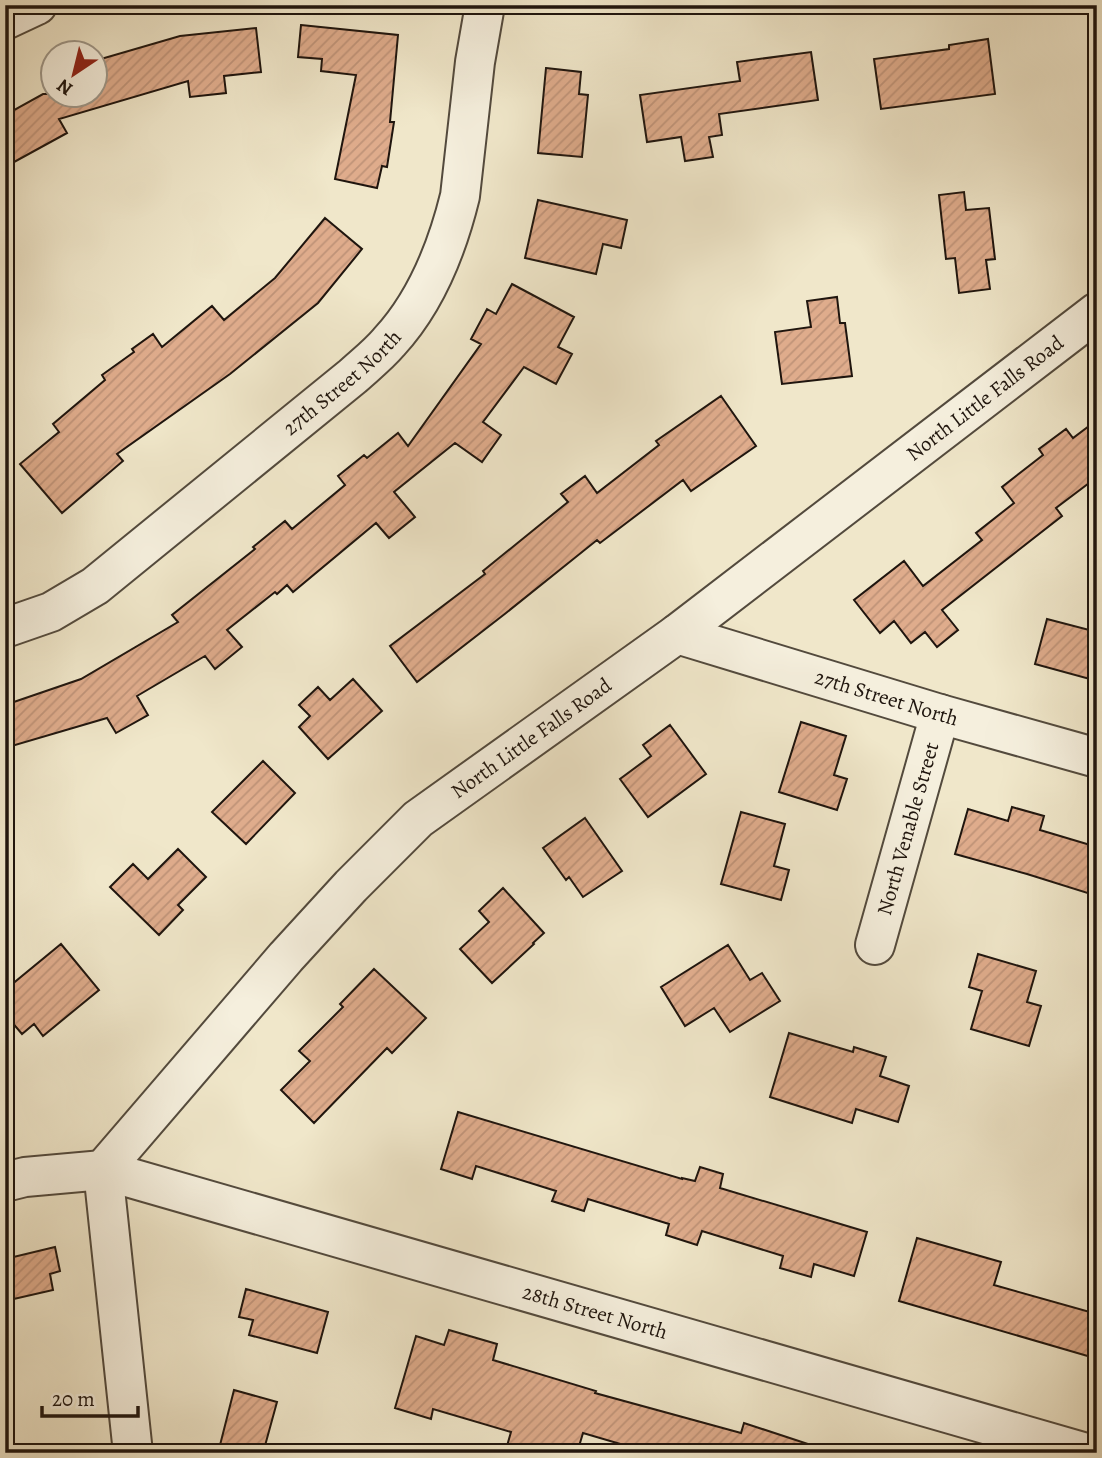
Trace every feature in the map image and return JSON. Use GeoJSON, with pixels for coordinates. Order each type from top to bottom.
{"type":"FeatureCollection","features":[{"type":"Feature","properties":{"kind":"street"},"geometry":{"type":"LineString","coordinates":[[5,20],[37,5]]}},
{"type":"Feature","properties":{"kind":"street","name":"27th Street North"},"geometry":{"type":"LineString","coordinates":[[5,628],[51,612],[95,586],[345,382],[375,356],[408,318],[435,271],[460,196],[475,62],[485,5]]}},
{"type":"Feature","properties":{"kind":"street","name":"North Little Falls Road"},"geometry":{"type":"LineString","coordinates":[[103,1171],[286,957],[418,819],[677,634],[1097,312]]}},
{"type":"Feature","properties":{"kind":"street","name":"27th Street North"},"geometry":{"type":"LineString","coordinates":[[677,634],[940,714],[1097,758]]}},
{"type":"Feature","properties":{"kind":"street","name":"North Venable Street"},"geometry":{"type":"LineString","coordinates":[[875,945],[940,714]]}},
{"type":"Feature","properties":{"kind":"street"},"geometry":{"type":"LineString","coordinates":[[5,1182],[25,1177],[103,1171],[133,1453]]}},
{"type":"Feature","properties":{"kind":"street","name":"28th Street North"},"geometry":{"type":"LineString","coordinates":[[103,1171],[1086,1453]]}},
{"type":"Feature","properties":{"kind":"building"},"geometry":{"type":"Polygon","coordinates":[[[301,25],[398,35],[390,122],[394,122],[387,167],[382,166],[377,188],[335,179],[356,75],[321,71],[322,59],[298,57],[301,25]]]}},
{"type":"Feature","properties":{"kind":"building"},"geometry":{"type":"Polygon","coordinates":[[[256,28],[261,72],[224,76],[226,93],[190,97],[188,81],[108,105],[108,57],[180,36],[256,28]]]}},
{"type":"Feature","properties":{"kind":"building"},"geometry":{"type":"Polygon","coordinates":[[[988,39],[995,94],[881,109],[874,59],[949,49],[949,45],[988,39]]]}},
{"type":"Feature","properties":{"kind":"building"},"geometry":{"type":"Polygon","coordinates":[[[811,52],[818,100],[719,114],[722,135],[709,137],[713,157],[685,161],[681,137],[647,142],[640,95],[740,81],[737,62],[811,52]]]}},
{"type":"Feature","properties":{"kind":"building"},"geometry":{"type":"Polygon","coordinates":[[[546,68],[581,72],[579,94],[588,95],[582,157],[538,153],[546,68]]]}},
{"type":"Feature","properties":{"kind":"building"},"geometry":{"type":"Polygon","coordinates":[[[38,97],[38,108],[96,108],[59,119],[67,133],[5,167],[5,115],[38,97]]]}},
{"type":"Feature","properties":{"kind":"building"},"geometry":{"type":"Polygon","coordinates":[[[964,192],[966,210],[989,208],[995,259],[986,260],[990,289],[959,293],[955,258],[946,259],[939,195],[964,192]]]}},
{"type":"Feature","properties":{"kind":"building"},"geometry":{"type":"Polygon","coordinates":[[[538,200],[627,220],[621,248],[603,244],[596,274],[525,258],[538,200]]]}},
{"type":"Feature","properties":{"kind":"building"},"geometry":{"type":"Polygon","coordinates":[[[325,218],[362,249],[318,303],[230,374],[117,454],[123,461],[62,513],[20,464],[59,432],[53,424],[105,380],[102,375],[134,352],[132,349],[153,334],[162,347],[212,306],[224,320],[275,278],[325,218]]]}},
{"type":"Feature","properties":{"kind":"building"},"geometry":{"type":"Polygon","coordinates":[[[512,284],[574,317],[558,347],[572,354],[556,384],[524,367],[483,422],[501,435],[482,462],[455,443],[394,492],[415,517],[389,538],[376,523],[293,592],[287,585],[277,594],[275,592],[227,630],[242,647],[215,669],[205,656],[137,696],[148,715],[116,733],[107,718],[5,748],[5,705],[81,679],[178,622],[172,615],[255,549],[253,547],[285,521],[292,529],[345,485],[338,476],[364,455],[367,458],[398,433],[408,446],[481,344],[471,339],[487,309],[496,314],[512,284]]]}},
{"type":"Feature","properties":{"kind":"building"},"geometry":{"type":"Polygon","coordinates":[[[837,297],[840,323],[845,323],[852,376],[782,384],[775,332],[811,327],[807,301],[837,297]]]}},
{"type":"Feature","properties":{"kind":"building"},"geometry":{"type":"Polygon","coordinates":[[[721,396],[756,446],[691,491],[683,480],[600,543],[597,540],[417,682],[390,646],[485,574],[483,571],[568,502],[561,494],[585,476],[597,493],[659,445],[656,441],[721,396]]]}},
{"type":"Feature","properties":{"kind":"building"},"geometry":{"type":"Polygon","coordinates":[[[1097,420],[1097,477],[1056,508],[1062,516],[942,610],[958,630],[937,647],[925,632],[911,643],[894,621],[880,633],[854,600],[904,561],[923,586],[982,540],[976,533],[1014,503],[1002,487],[1043,455],[1039,449],[1066,429],[1073,438],[1097,420]]]}},
{"type":"Feature","properties":{"kind":"building"},"geometry":{"type":"Polygon","coordinates":[[[1047,619],[1097,632],[1097,681],[1035,664],[1047,619]]]}},
{"type":"Feature","properties":{"kind":"building"},"geometry":{"type":"Polygon","coordinates":[[[353,679],[382,711],[328,759],[299,727],[310,716],[299,705],[318,687],[330,700],[353,679]]]}},
{"type":"Feature","properties":{"kind":"building"},"geometry":{"type":"Polygon","coordinates":[[[801,722],[846,736],[834,775],[847,779],[837,810],[779,792],[801,722]]]}},
{"type":"Feature","properties":{"kind":"building"},"geometry":{"type":"Polygon","coordinates":[[[670,725],[706,774],[648,817],[620,779],[651,756],[643,745],[670,725]]]}},
{"type":"Feature","properties":{"kind":"building"},"geometry":{"type":"Polygon","coordinates":[[[263,761],[295,793],[246,844],[212,812],[263,761]]]}},
{"type":"Feature","properties":{"kind":"building"},"geometry":{"type":"Polygon","coordinates":[[[1012,807],[1044,816],[1040,830],[1097,847],[1097,896],[955,854],[968,809],[1008,821],[1012,807]]]}},
{"type":"Feature","properties":{"kind":"building"},"geometry":{"type":"Polygon","coordinates":[[[741,812],[785,824],[774,866],[789,870],[781,900],[721,884],[741,812]]]}},
{"type":"Feature","properties":{"kind":"building"},"geometry":{"type":"Polygon","coordinates":[[[585,818],[622,871],[583,897],[569,877],[566,880],[543,848],[585,818]]]}},
{"type":"Feature","properties":{"kind":"building"},"geometry":{"type":"Polygon","coordinates":[[[178,849],[206,877],[178,905],[183,910],[159,935],[110,887],[133,864],[148,879],[178,849]]]}},
{"type":"Feature","properties":{"kind":"building"},"geometry":{"type":"Polygon","coordinates":[[[503,888],[544,933],[492,983],[460,949],[489,922],[479,911],[503,888]]]}},
{"type":"Feature","properties":{"kind":"building"},"geometry":{"type":"Polygon","coordinates":[[[61,944],[99,990],[43,1036],[34,1024],[22,1034],[5,1014],[5,990],[61,944]]]}},
{"type":"Feature","properties":{"kind":"building"},"geometry":{"type":"Polygon","coordinates":[[[728,945],[750,980],[762,973],[780,1001],[730,1032],[714,1008],[685,1026],[661,987],[728,945]]]}},
{"type":"Feature","properties":{"kind":"building"},"geometry":{"type":"Polygon","coordinates":[[[978,954],[1036,971],[1027,1002],[1041,1006],[1029,1046],[971,1029],[982,991],[969,987],[978,954]]]}},
{"type":"Feature","properties":{"kind":"building"},"geometry":{"type":"Polygon","coordinates":[[[374,969],[426,1018],[392,1053],[387,1048],[314,1123],[281,1090],[310,1061],[299,1051],[343,1007],[340,1004],[374,969]]]}},
{"type":"Feature","properties":{"kind":"building"},"geometry":{"type":"Polygon","coordinates":[[[789,1033],[853,1052],[854,1047],[886,1057],[880,1076],[909,1086],[898,1122],[856,1109],[852,1123],[770,1097],[789,1033]]]}},
{"type":"Feature","properties":{"kind":"building"},"geometry":{"type":"Polygon","coordinates":[[[458,1112],[682,1179],[695,1181],[700,1167],[723,1174],[720,1188],[867,1232],[854,1276],[814,1264],[811,1277],[780,1268],[783,1256],[702,1231],[697,1245],[666,1235],[669,1224],[588,1199],[584,1211],[552,1201],[556,1191],[476,1166],[472,1179],[441,1169],[458,1112]]]}},
{"type":"Feature","properties":{"kind":"building"},"geometry":{"type":"Polygon","coordinates":[[[917,1238],[1001,1262],[994,1285],[1097,1314],[1097,1335],[1091,1357],[899,1301],[917,1238]]]}},
{"type":"Feature","properties":{"kind":"building"},"geometry":{"type":"Polygon","coordinates":[[[55,1247],[60,1271],[50,1274],[53,1290],[5,1301],[5,1259],[55,1247]]]}},
{"type":"Feature","properties":{"kind":"building"},"geometry":{"type":"Polygon","coordinates":[[[246,1289],[328,1312],[317,1353],[249,1335],[253,1320],[239,1317],[246,1289]]]}},
{"type":"Feature","properties":{"kind":"building"},"geometry":{"type":"Polygon","coordinates":[[[449,1330],[497,1344],[493,1360],[596,1391],[595,1393],[741,1433],[744,1423],[817,1447],[817,1453],[651,1453],[583,1433],[577,1453],[505,1453],[511,1432],[433,1409],[431,1419],[395,1408],[416,1336],[444,1345],[449,1330]]]}},
{"type":"Feature","properties":{"kind":"building"},"geometry":{"type":"Polygon","coordinates":[[[234,1390],[277,1402],[263,1453],[218,1453],[234,1390]]]}}]}
